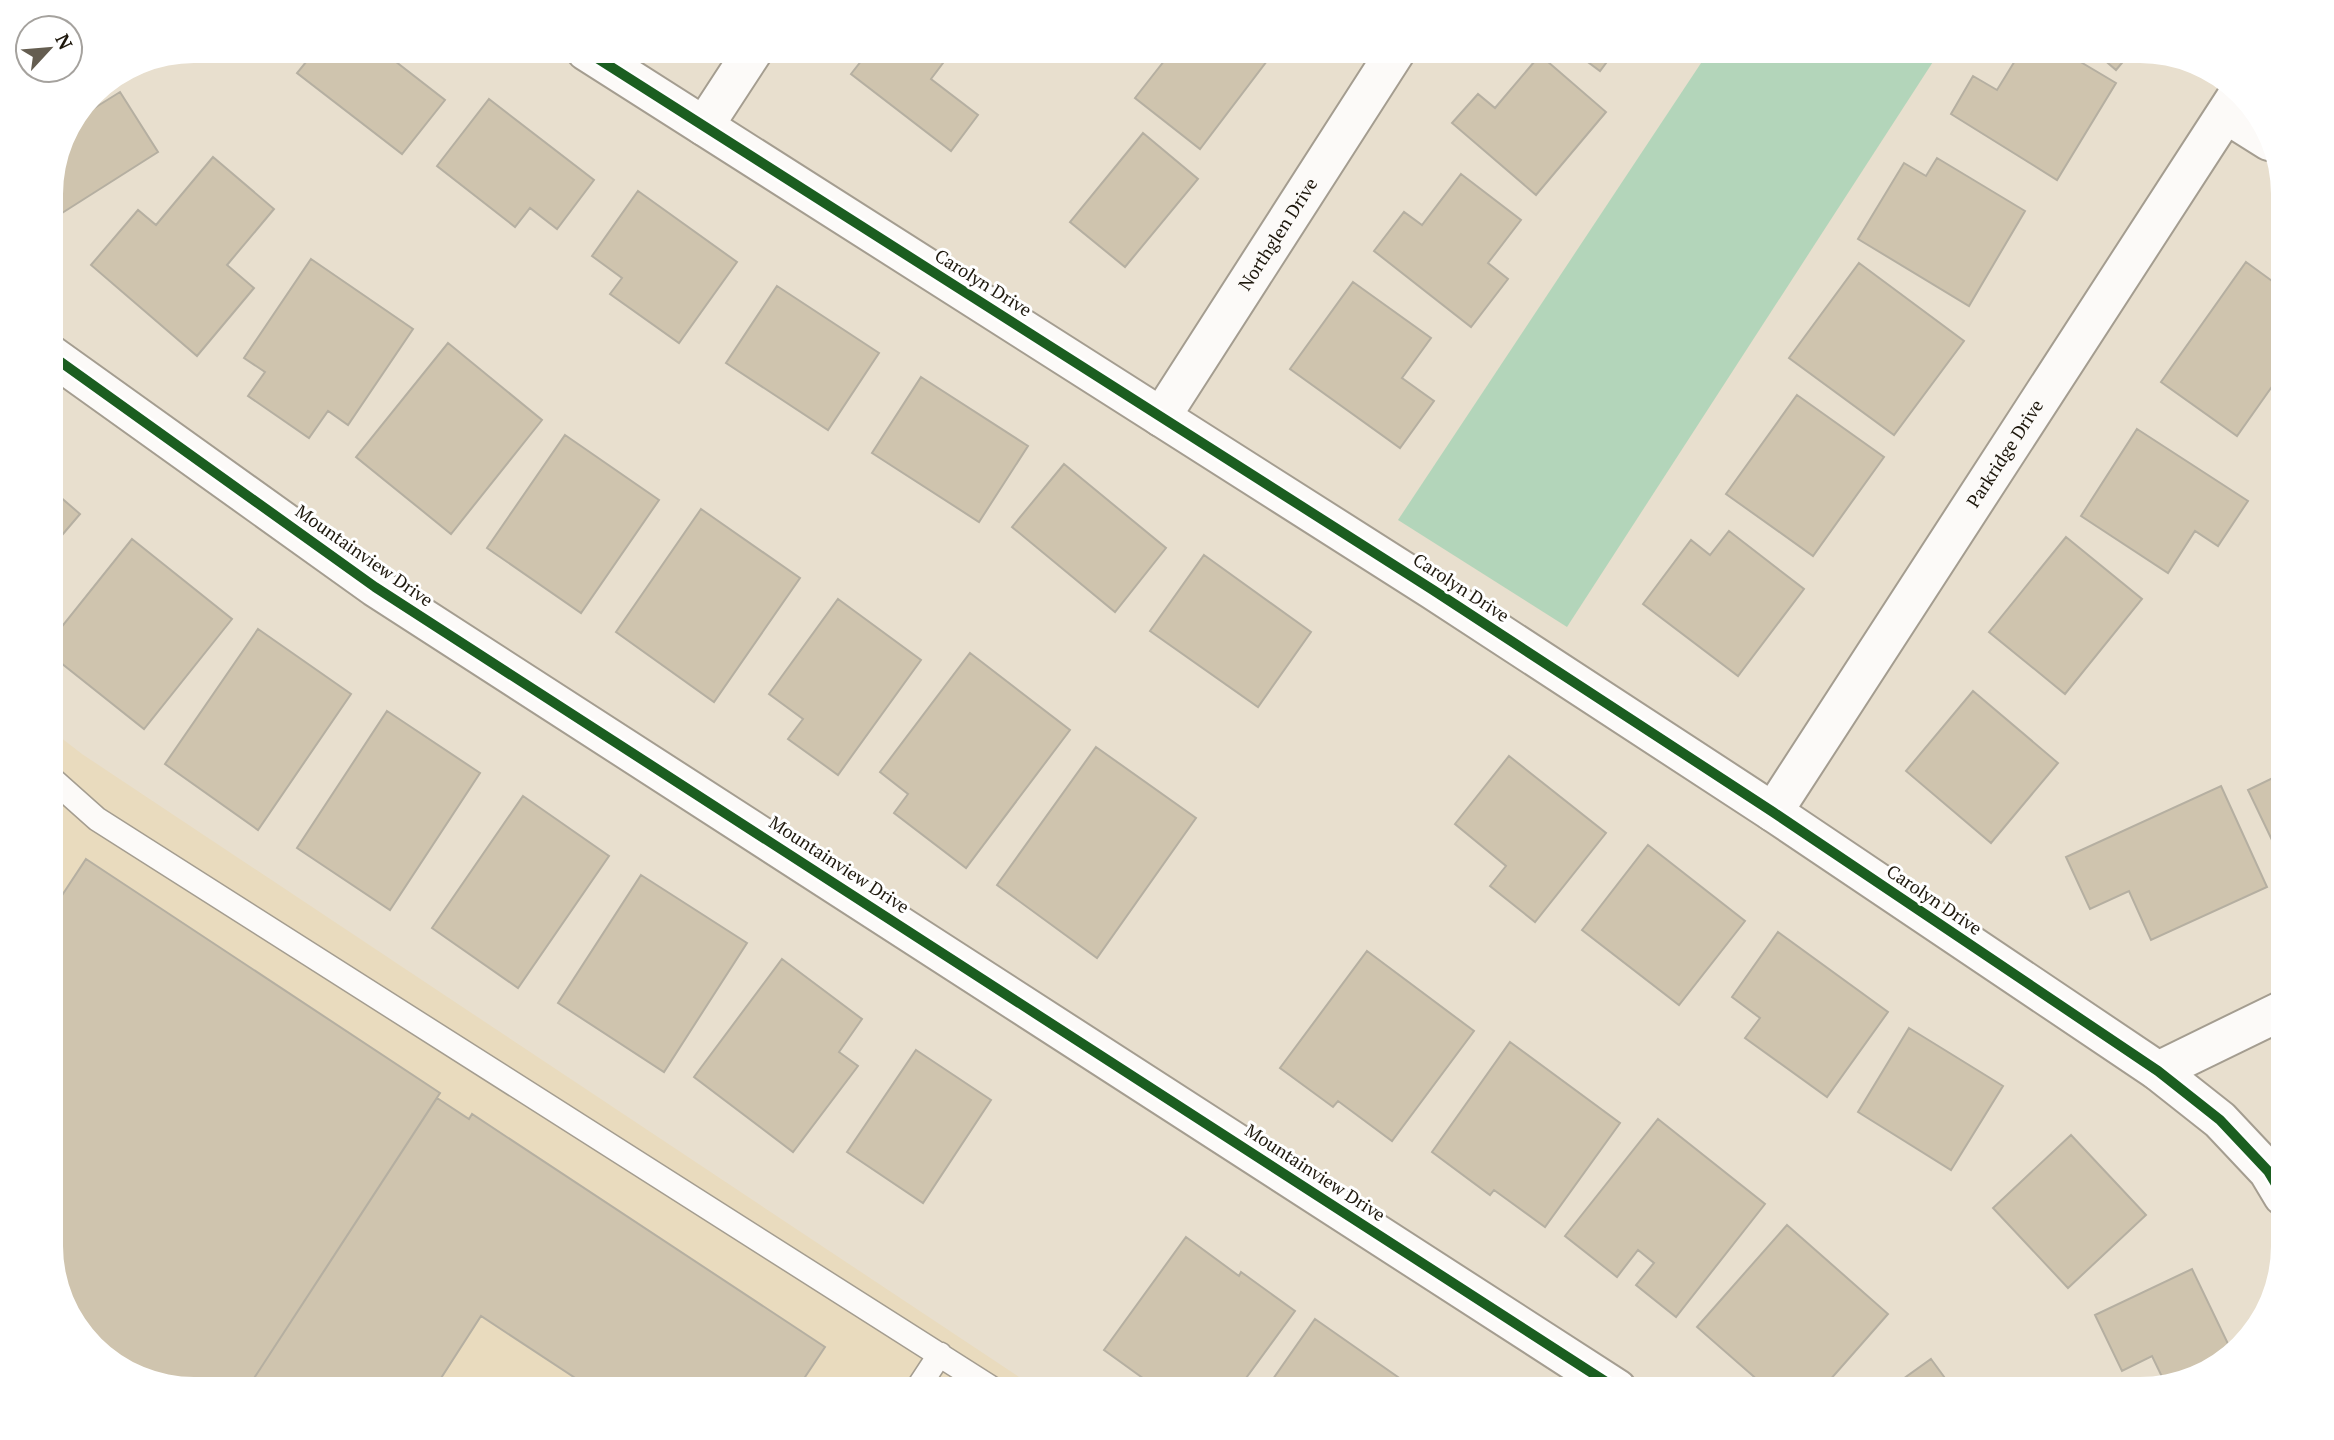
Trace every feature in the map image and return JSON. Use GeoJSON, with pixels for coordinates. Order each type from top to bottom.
{"type":"FeatureCollection","features":[{"type":"Feature","properties":{"kind":"street","name":"Carolyn Drive"},"geometry":{"type":"LineString","coordinates":[[605,63],[1433,590],[1773,812],[2158,1072],[2220,1120],[2271,1176]]}},
{"type":"Feature","properties":{"kind":"street"},"geometry":{"type":"LineString","coordinates":[[704,126],[745,63]]}},
{"type":"Feature","properties":{"kind":"street","name":"Northglen Drive"},"geometry":{"type":"LineString","coordinates":[[1161,417],[1388,63]]}},
{"type":"Feature","properties":{"kind":"street"},"geometry":{"type":"LineString","coordinates":[[2231,105],[2249,122]]}},
{"type":"Feature","properties":{"kind":"street","name":"Parkridge Drive"},"geometry":{"type":"LineString","coordinates":[[1773,812],[2231,105]]}},
{"type":"Feature","properties":{"kind":"street","name":"Mountainview Drive"},"geometry":{"type":"LineString","coordinates":[[63,364],[375,587],[1598,1377]]}},
{"type":"Feature","properties":{"kind":"street"},"geometry":{"type":"LineString","coordinates":[[2158,1072],[2271,1016]]}},
{"type":"Feature","properties":{"kind":"lane"},"geometry":{"type":"LineString","coordinates":[[63,789],[97,819],[975,1377]]}},
{"type":"Feature","properties":{"kind":"lane"},"geometry":{"type":"LineString","coordinates":[[925,1377],[940,1354]]}},
{"type":"Feature","properties":{"kind":"shaded area"},"geometry":{"type":"Polygon","coordinates":[[[63,739],[1019,1377],[194,1377],[160,1373],[144,1367],[121,1355],[103,1339],[69,1284],[63,1254],[63,739]]]}},
{"type":"Feature","properties":{"kind":"green space"},"geometry":{"type":"Polygon","coordinates":[[[1701,63],[1932,63],[1567,627],[1398,520],[1701,63]]]}},
{"type":"Feature","properties":{"kind":"building"},"geometry":{"type":"Polygon","coordinates":[[[305,63],[397,63],[445,100],[402,154],[297,73],[305,63]]]}},
{"type":"Feature","properties":{"kind":"building"},"geometry":{"type":"Polygon","coordinates":[[[860,63],[943,63],[931,79],[978,115],[951,151],[851,74],[860,63]]]}},
{"type":"Feature","properties":{"kind":"building"},"geometry":{"type":"Polygon","coordinates":[[[1163,63],[1265,63],[1200,149],[1135,98],[1163,63]]]}},
{"type":"Feature","properties":{"kind":"building"},"geometry":{"type":"Polygon","coordinates":[[[1533,63],[1549,63],[1606,112],[1536,195],[1452,123],[1478,94],[1495,108],[1533,63]]]}},
{"type":"Feature","properties":{"kind":"building"},"geometry":{"type":"Polygon","coordinates":[[[1589,63],[1606,63],[1600,71],[1589,63]]]}},
{"type":"Feature","properties":{"kind":"building"},"geometry":{"type":"Polygon","coordinates":[[[2014,63],[2082,63],[2116,83],[2057,180],[1951,114],[1973,76],[1997,90],[2014,63]]]}},
{"type":"Feature","properties":{"kind":"building"},"geometry":{"type":"Polygon","coordinates":[[[2108,63],[2122,63],[2116,70],[2108,63]]]}},
{"type":"Feature","properties":{"kind":"building"},"geometry":{"type":"Polygon","coordinates":[[[120,92],[158,152],[63,212],[67,160],[85,121],[96,107],[120,92]]]}},
{"type":"Feature","properties":{"kind":"building"},"geometry":{"type":"Polygon","coordinates":[[[489,99],[594,180],[557,229],[530,208],[515,227],[437,166],[489,99]]]}},
{"type":"Feature","properties":{"kind":"building"},"geometry":{"type":"Polygon","coordinates":[[[1143,133],[1198,179],[1125,267],[1070,222],[1143,133]]]}},
{"type":"Feature","properties":{"kind":"building"},"geometry":{"type":"Polygon","coordinates":[[[213,157],[274,209],[227,265],[254,288],[197,356],[91,265],[138,210],[156,225],[213,157]]]}},
{"type":"Feature","properties":{"kind":"building"},"geometry":{"type":"Polygon","coordinates":[[[1937,158],[2025,211],[1969,306],[1858,239],[1904,163],[1926,176],[1937,158]]]}},
{"type":"Feature","properties":{"kind":"building"},"geometry":{"type":"Polygon","coordinates":[[[1461,174],[1521,220],[1488,263],[1508,279],[1471,327],[1374,251],[1404,212],[1422,225],[1461,174]]]}},
{"type":"Feature","properties":{"kind":"building"},"geometry":{"type":"Polygon","coordinates":[[[638,191],[737,262],[679,343],[610,294],[622,278],[592,256],[638,191]]]}},
{"type":"Feature","properties":{"kind":"building"},"geometry":{"type":"Polygon","coordinates":[[[311,259],[413,329],[348,425],[328,411],[309,438],[248,396],[265,372],[244,358],[311,259]]]}},
{"type":"Feature","properties":{"kind":"building"},"geometry":{"type":"Polygon","coordinates":[[[2246,262],[2271,280],[2271,388],[2237,436],[2161,382],[2246,262]]]}},
{"type":"Feature","properties":{"kind":"building"},"geometry":{"type":"Polygon","coordinates":[[[1859,263],[1964,341],[1894,435],[1789,358],[1859,263]]]}},
{"type":"Feature","properties":{"kind":"building"},"geometry":{"type":"Polygon","coordinates":[[[1353,282],[1431,338],[1402,378],[1434,401],[1400,448],[1290,369],[1353,282]]]}},
{"type":"Feature","properties":{"kind":"building"},"geometry":{"type":"Polygon","coordinates":[[[777,286],[879,353],[828,430],[726,363],[777,286]]]}},
{"type":"Feature","properties":{"kind":"building"},"geometry":{"type":"Polygon","coordinates":[[[448,343],[542,420],[451,534],[356,457],[448,343]]]}},
{"type":"Feature","properties":{"kind":"building"},"geometry":{"type":"Polygon","coordinates":[[[921,377],[1028,446],[979,522],[872,453],[921,377]]]}},
{"type":"Feature","properties":{"kind":"building"},"geometry":{"type":"Polygon","coordinates":[[[1797,395],[1884,457],[1813,556],[1726,494],[1797,395]]]}},
{"type":"Feature","properties":{"kind":"building"},"geometry":{"type":"Polygon","coordinates":[[[2137,429],[2248,501],[2218,546],[2195,531],[2168,573],[2081,516],[2137,429]]]}},
{"type":"Feature","properties":{"kind":"building"},"geometry":{"type":"Polygon","coordinates":[[[565,435],[659,500],[581,613],[487,548],[565,435]]]}},
{"type":"Feature","properties":{"kind":"building"},"geometry":{"type":"Polygon","coordinates":[[[1064,464],[1166,548],[1115,612],[1012,527],[1064,464]]]}},
{"type":"Feature","properties":{"kind":"building"},"geometry":{"type":"Polygon","coordinates":[[[63,499],[80,514],[63,534],[63,499]]]}},
{"type":"Feature","properties":{"kind":"building"},"geometry":{"type":"Polygon","coordinates":[[[701,509],[800,578],[714,702],[616,632],[701,509]]]}},
{"type":"Feature","properties":{"kind":"building"},"geometry":{"type":"Polygon","coordinates":[[[1729,531],[1804,589],[1738,676],[1643,604],[1691,540],[1710,555],[1729,531]]]}},
{"type":"Feature","properties":{"kind":"building"},"geometry":{"type":"Polygon","coordinates":[[[2066,537],[2142,599],[2065,694],[1989,632],[2066,537]]]}},
{"type":"Feature","properties":{"kind":"building"},"geometry":{"type":"Polygon","coordinates":[[[132,539],[232,619],[144,729],[63,665],[63,625],[132,539]]]}},
{"type":"Feature","properties":{"kind":"building"},"geometry":{"type":"Polygon","coordinates":[[[1204,555],[1311,632],[1258,707],[1150,631],[1204,555]]]}},
{"type":"Feature","properties":{"kind":"building"},"geometry":{"type":"Polygon","coordinates":[[[838,599],[921,660],[838,775],[788,739],[803,719],[769,694],[838,599]]]}},
{"type":"Feature","properties":{"kind":"building"},"geometry":{"type":"Polygon","coordinates":[[[258,629],[351,694],[258,830],[165,764],[258,629]]]}},
{"type":"Feature","properties":{"kind":"building"},"geometry":{"type":"Polygon","coordinates":[[[970,653],[1070,730],[966,868],[894,813],[908,794],[880,772],[970,653]]]}},
{"type":"Feature","properties":{"kind":"building"},"geometry":{"type":"Polygon","coordinates":[[[1973,691],[2058,763],[1991,843],[1906,771],[1973,691]]]}},
{"type":"Feature","properties":{"kind":"building"},"geometry":{"type":"Polygon","coordinates":[[[387,711],[480,773],[390,910],[297,848],[387,711]]]}},
{"type":"Feature","properties":{"kind":"building"},"geometry":{"type":"Polygon","coordinates":[[[1096,747],[1196,818],[1097,958],[997,885],[1096,747]]]}},
{"type":"Feature","properties":{"kind":"building"},"geometry":{"type":"Polygon","coordinates":[[[1509,756],[1606,833],[1535,922],[1490,886],[1506,866],[1455,824],[1509,756]]]}},
{"type":"Feature","properties":{"kind":"building"},"geometry":{"type":"Polygon","coordinates":[[[2271,779],[2271,838],[2248,790],[2271,779]]]}},
{"type":"Feature","properties":{"kind":"building"},"geometry":{"type":"Polygon","coordinates":[[[2221,786],[2267,887],[2151,940],[2129,891],[2090,909],[2066,857],[2221,786]]]}},
{"type":"Feature","properties":{"kind":"building"},"geometry":{"type":"Polygon","coordinates":[[[523,796],[609,856],[518,988],[432,928],[523,796]]]}},
{"type":"Feature","properties":{"kind":"building"},"geometry":{"type":"Polygon","coordinates":[[[1648,845],[1745,921],[1679,1005],[1582,930],[1648,845]]]}},
{"type":"Feature","properties":{"kind":"building"},"geometry":{"type":"Polygon","coordinates":[[[86,859],[440,1093],[255,1377],[177,1376],[144,1367],[121,1355],[96,1332],[85,1319],[70,1288],[63,1254],[63,894],[86,859]]]}},
{"type":"Feature","properties":{"kind":"building"},"geometry":{"type":"Polygon","coordinates":[[[641,875],[747,943],[664,1072],[558,1003],[641,875]]]}},
{"type":"Feature","properties":{"kind":"building"},"geometry":{"type":"Polygon","coordinates":[[[1778,932],[1888,1012],[1827,1097],[1745,1038],[1760,1018],[1732,997],[1778,932]]]}},
{"type":"Feature","properties":{"kind":"building"},"geometry":{"type":"Polygon","coordinates":[[[1367,951],[1474,1031],[1392,1141],[1338,1101],[1333,1107],[1280,1068],[1367,951]]]}},
{"type":"Feature","properties":{"kind":"building"},"geometry":{"type":"Polygon","coordinates":[[[782,959],[862,1019],[839,1052],[858,1066],[793,1152],[694,1077],[782,959]]]}},
{"type":"Feature","properties":{"kind":"building"},"geometry":{"type":"Polygon","coordinates":[[[1909,1028],[2003,1086],[1951,1170],[1858,1112],[1909,1028]]]}},
{"type":"Feature","properties":{"kind":"building"},"geometry":{"type":"Polygon","coordinates":[[[1510,1042],[1620,1123],[1545,1227],[1494,1190],[1490,1195],[1432,1152],[1510,1042]]]}},
{"type":"Feature","properties":{"kind":"building"},"geometry":{"type":"Polygon","coordinates":[[[916,1050],[991,1100],[923,1203],[847,1152],[916,1050]]]}},
{"type":"Feature","properties":{"kind":"building"},"geometry":{"type":"Polygon","coordinates":[[[437,1098],[469,1119],[472,1114],[825,1347],[805,1377],[574,1377],[481,1316],[442,1377],[255,1377],[437,1098]]]}},
{"type":"Feature","properties":{"kind":"building"},"geometry":{"type":"Polygon","coordinates":[[[1658,1119],[1765,1204],[1676,1317],[1636,1285],[1654,1263],[1638,1250],[1617,1277],[1565,1236],[1658,1119]]]}},
{"type":"Feature","properties":{"kind":"building"},"geometry":{"type":"Polygon","coordinates":[[[2071,1135],[2146,1215],[2068,1288],[1993,1208],[2071,1135]]]}},
{"type":"Feature","properties":{"kind":"building"},"geometry":{"type":"Polygon","coordinates":[[[1787,1225],[1888,1314],[1833,1377],[1754,1377],[1697,1327],[1787,1225]]]}},
{"type":"Feature","properties":{"kind":"building"},"geometry":{"type":"Polygon","coordinates":[[[1186,1237],[1239,1276],[1241,1272],[1295,1311],[1247,1377],[1141,1377],[1104,1350],[1186,1237]]]}},
{"type":"Feature","properties":{"kind":"building"},"geometry":{"type":"Polygon","coordinates":[[[2192,1269],[2228,1343],[2205,1359],[2174,1373],[2161,1375],[2152,1356],[2122,1371],[2095,1315],[2192,1269]]]}},
{"type":"Feature","properties":{"kind":"building"},"geometry":{"type":"Polygon","coordinates":[[[1315,1319],[1398,1377],[1274,1377],[1315,1319]]]}},
{"type":"Feature","properties":{"kind":"building"},"geometry":{"type":"Polygon","coordinates":[[[1931,1359],[1944,1377],[1906,1377],[1931,1359]]]}},
{"type":"Feature","properties":{"kind":"cycle path"},"geometry":{"type":"LineString","coordinates":[[605,63],[1433,590],[1773,812],[2158,1071],[2220,1120],[2271,1176]]}},
{"type":"Feature","properties":{"kind":"cycle path"},"geometry":{"type":"LineString","coordinates":[[63,364],[375,587],[1598,1377]]}}]}
